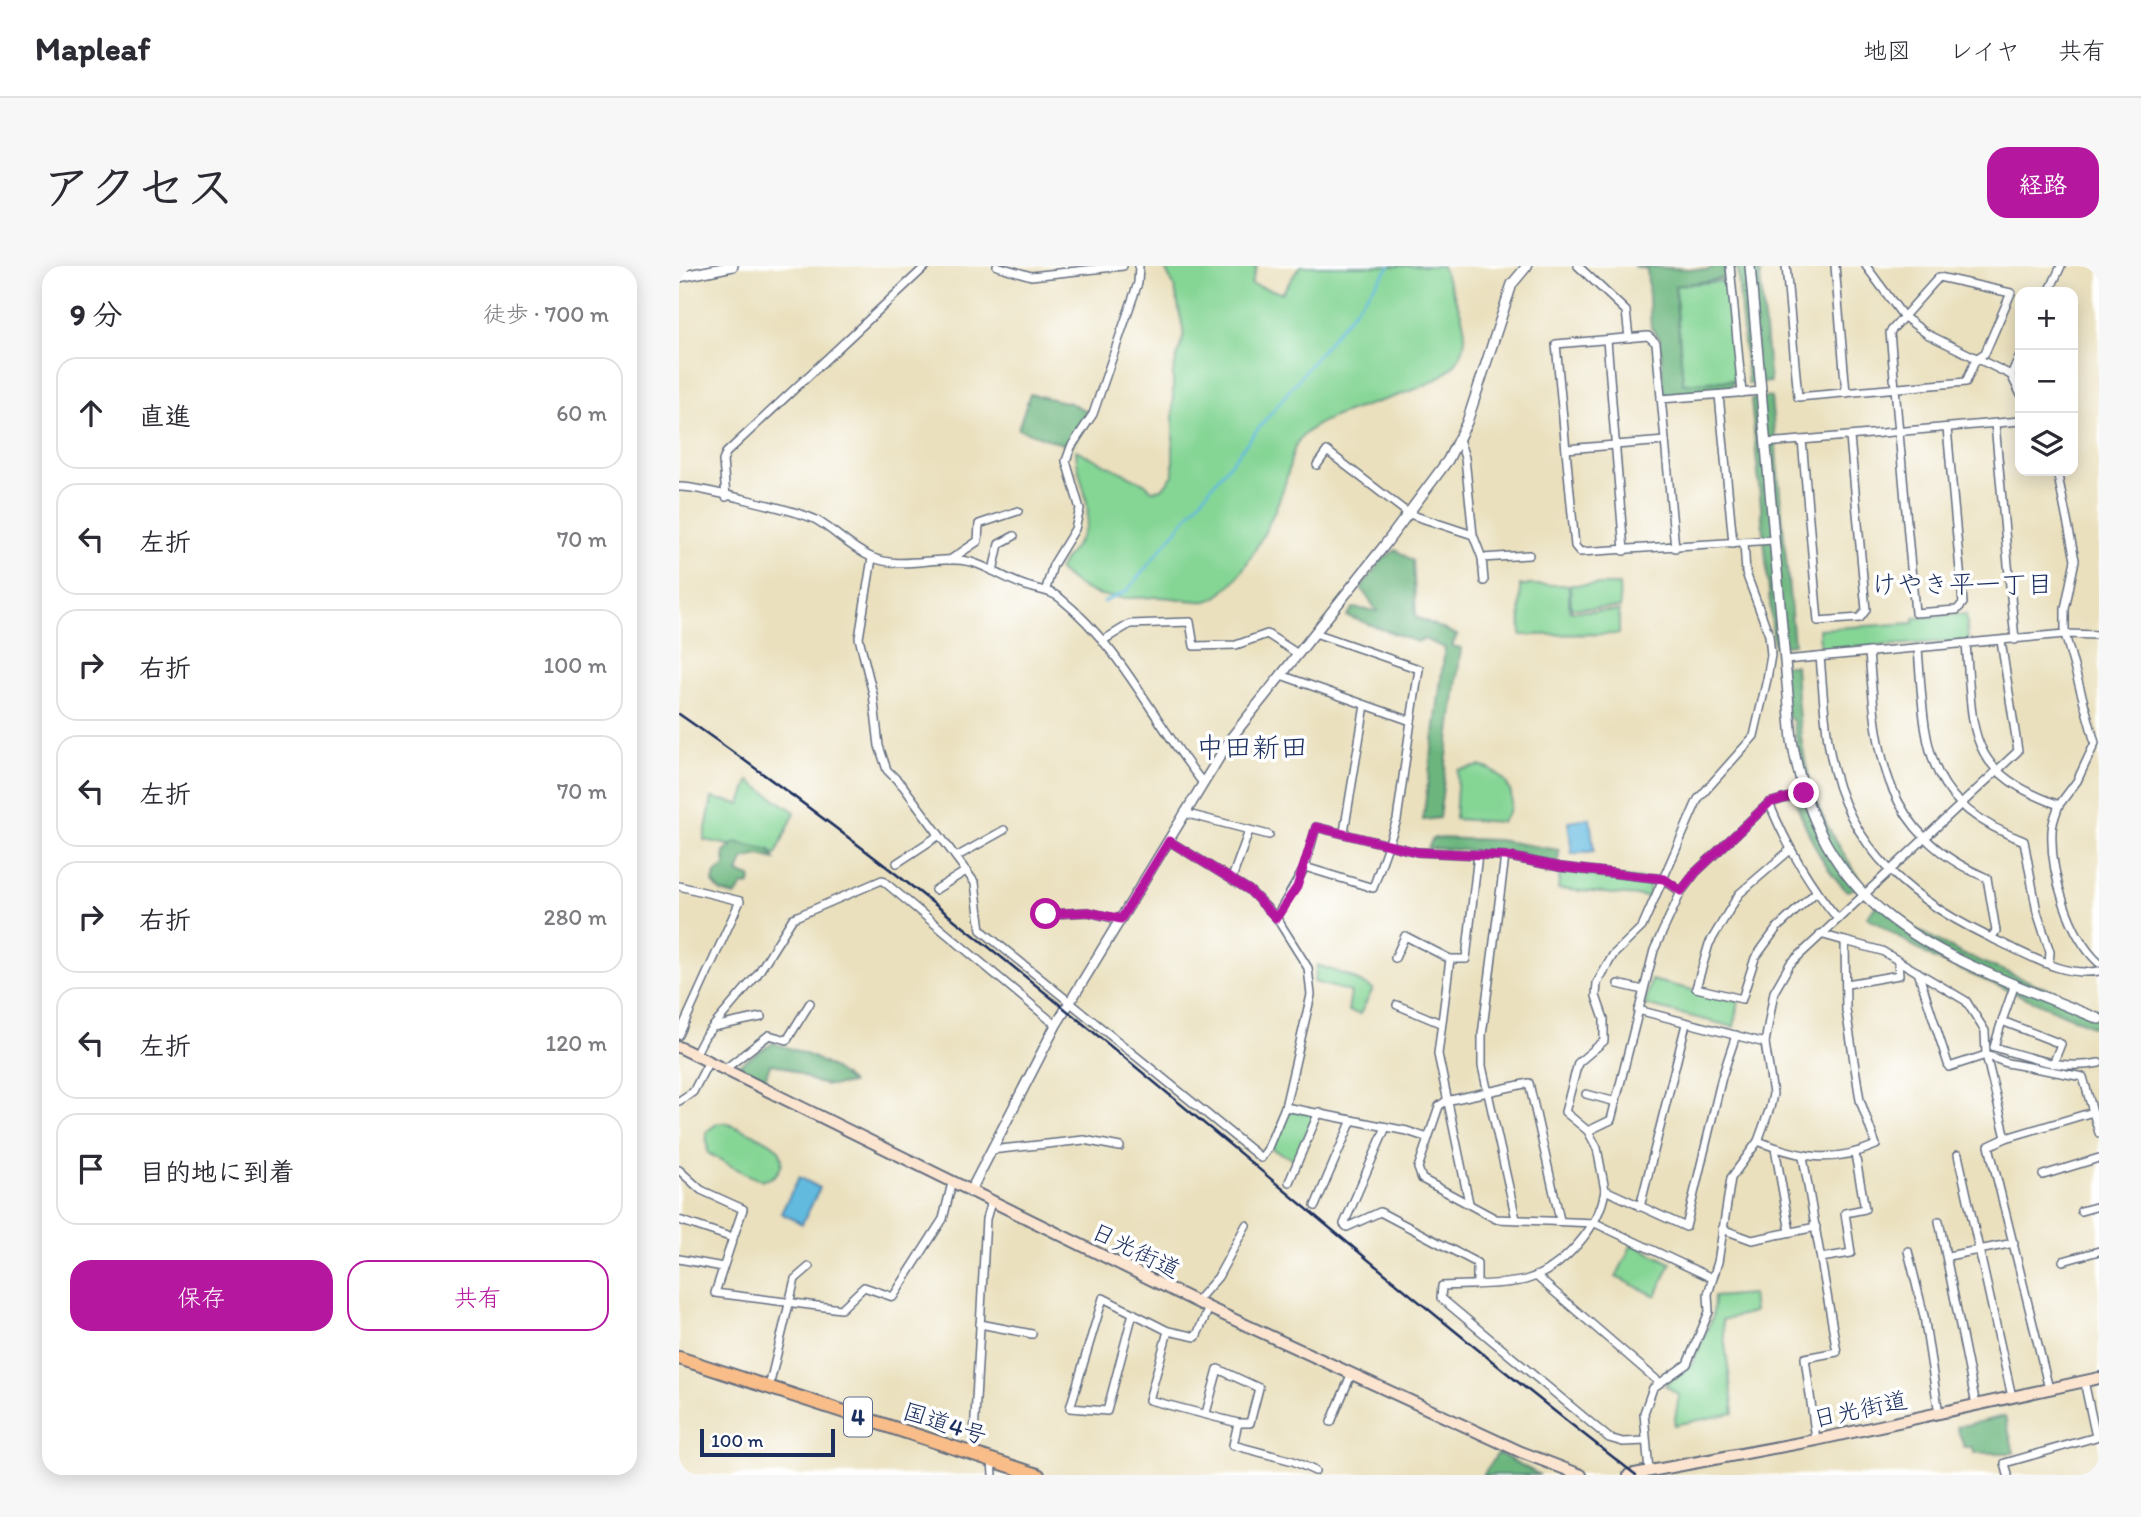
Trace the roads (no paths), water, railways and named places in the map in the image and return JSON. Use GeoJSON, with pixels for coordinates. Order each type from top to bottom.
{"type":"FeatureCollection","features":[{"type":"Feature","properties":{"kind":"highway","name":"国道4号"},"geometry":{"type":"LineString","coordinates":[[679,1358],[1038,1475]]}},
{"type":"Feature","properties":{"kind":"main road","name":"日光街道"},"geometry":{"type":"LineString","coordinates":[[679,1047],[1196,1302],[1521,1452],[1581,1475]]}},
{"type":"Feature","properties":{"kind":"main road","name":"日光街道"},"geometry":{"type":"LineString","coordinates":[[1629,1475],[1816,1440],[2099,1378]]}},
{"type":"Feature","properties":{"kind":"street"},"geometry":{"type":"LineString","coordinates":[[679,277],[733,266]]}},
{"type":"Feature","properties":{"kind":"street"},"geometry":{"type":"LineString","coordinates":[[726,497],[723,461],[726,453],[926,266]]}},
{"type":"Feature","properties":{"kind":"street"},"geometry":{"type":"LineString","coordinates":[[997,266],[1031,276],[1123,266]]}},
{"type":"Feature","properties":{"kind":"street"},"geometry":{"type":"LineString","coordinates":[[1047,589],[1053,565],[1075,529],[1080,509],[1066,461],[1093,414],[1138,283],[1139,266]]}},
{"type":"Feature","properties":{"kind":"street"},"geometry":{"type":"LineString","coordinates":[[970,1192],[1056,1025],[1231,738],[1432,484],[1459,439],[1512,284],[1527,266]]}},
{"type":"Feature","properties":{"kind":"street"},"geometry":{"type":"LineString","coordinates":[[1578,266],[1626,311],[1629,338]]}},
{"type":"Feature","properties":{"kind":"street"},"geometry":{"type":"LineString","coordinates":[[1730,266],[1742,393]]}},
{"type":"Feature","properties":{"kind":"street"},"geometry":{"type":"LineString","coordinates":[[1750,266],[1792,740],[1804,793],[1831,852],[1863,897],[1917,938],[1947,955],[2099,1019]]}},
{"type":"Feature","properties":{"kind":"street"},"geometry":{"type":"LineString","coordinates":[[1786,266],[1798,397],[1895,388],[1966,383],[1976,359],[1985,353],[2011,293],[1939,277],[1889,332],[1895,388],[1915,613],[1957,610],[1963,603],[1947,428]]}},
{"type":"Feature","properties":{"kind":"street"},"geometry":{"type":"LineString","coordinates":[[1835,266],[1846,393]]}},
{"type":"Feature","properties":{"kind":"street"},"geometry":{"type":"LineString","coordinates":[[1866,266],[1903,316],[1927,334],[2011,375],[2015,383]]}},
{"type":"Feature","properties":{"kind":"street"},"geometry":{"type":"LineString","coordinates":[[2051,287],[2061,266]]}},
{"type":"Feature","properties":{"kind":"street"},"geometry":{"type":"LineString","coordinates":[[1675,548],[1656,344],[1648,336],[1556,344],[1575,546],[1580,552],[1675,548],[1774,540]]}},
{"type":"Feature","properties":{"kind":"street"},"geometry":{"type":"LineString","coordinates":[[1607,340],[1624,551]]}},
{"type":"Feature","properties":{"kind":"street"},"geometry":{"type":"LineString","coordinates":[[2011,375],[2015,366]]}},
{"type":"Feature","properties":{"kind":"street"},"geometry":{"type":"LineString","coordinates":[[1661,400],[1762,391]]}},
{"type":"Feature","properties":{"kind":"street"},"geometry":{"type":"LineString","coordinates":[[1719,395],[1733,543]]}},
{"type":"Feature","properties":{"kind":"street"},"geometry":{"type":"LineString","coordinates":[[1766,443],[2015,422]]}},
{"type":"Feature","properties":{"kind":"street"},"geometry":{"type":"LineString","coordinates":[[1995,424],[2015,640]]}},
{"type":"Feature","properties":{"kind":"street"},"geometry":{"type":"LineString","coordinates":[[1802,440],[1818,621],[1860,618],[1866,610],[1850,436]]}},
{"type":"Feature","properties":{"kind":"street"},"geometry":{"type":"LineString","coordinates":[[1459,439],[1465,458],[1473,535],[1482,558],[1485,581]]}},
{"type":"Feature","properties":{"kind":"street"},"geometry":{"type":"LineString","coordinates":[[1566,449],[1664,441]]}},
{"type":"Feature","properties":{"kind":"street"},"geometry":{"type":"LineString","coordinates":[[1317,465],[1327,451],[1409,514],[1473,535]]}},
{"type":"Feature","properties":{"kind":"street"},"geometry":{"type":"LineString","coordinates":[[2058,476],[2075,560],[2065,609],[2065,634],[2095,743],[2077,781],[2059,805],[2052,829],[2059,887],[2074,931],[2099,963]]}},
{"type":"Feature","properties":{"kind":"street"},"geometry":{"type":"LineString","coordinates":[[679,487],[702,488],[726,497],[816,520],[872,558],[895,562],[970,562],[1030,587],[1047,589],[1060,598],[1103,641],[1136,682],[1170,743],[1203,783]]}},
{"type":"Feature","properties":{"kind":"street"},"geometry":{"type":"LineString","coordinates":[[950,560],[978,541],[979,524],[1018,511]]}},
{"type":"Feature","properties":{"kind":"street"},"geometry":{"type":"LineString","coordinates":[[993,571],[999,544],[1014,536]]}},
{"type":"Feature","properties":{"kind":"street"},"geometry":{"type":"LineString","coordinates":[[1646,1441],[1623,1442],[1609,1438],[1441,1298],[1442,1286],[1521,1281],[1536,1276],[1560,1259],[1595,1223],[1605,1190],[1597,1148],[1588,1131],[1565,1112],[1578,1063],[1604,1041],[1604,1019],[1596,996],[1597,984],[1613,955],[1642,927],[1698,799],[1711,781],[1746,748],[1758,723],[1771,655],[1769,635],[1746,573],[1744,542]]}},
{"type":"Feature","properties":{"kind":"street"},"geometry":{"type":"LineString","coordinates":[[1482,558],[1529,555]]}},
{"type":"Feature","properties":{"kind":"street"},"geometry":{"type":"LineString","coordinates":[[872,558],[859,638],[873,694],[879,746],[887,770],[903,786],[975,883],[981,930],[1261,1158],[1285,1108],[1311,995],[1308,968],[1276,918],[1249,890],[1169,841]]}},
{"type":"Feature","properties":{"kind":"street"},"geometry":{"type":"LineString","coordinates":[[1103,641],[1130,624],[1189,622],[1193,646],[1237,645],[1267,634],[1298,654]]}},
{"type":"Feature","properties":{"kind":"street"},"geometry":{"type":"LineString","coordinates":[[1305,867],[1373,888],[1397,820],[1419,669],[1315,633]]}},
{"type":"Feature","properties":{"kind":"street"},"geometry":{"type":"LineString","coordinates":[[1785,660],[2065,634],[2099,635]]}},
{"type":"Feature","properties":{"kind":"street"},"geometry":{"type":"LineString","coordinates":[[1649,1472],[1644,1413],[1653,1388],[1687,1363],[1709,1312],[1712,1278],[1718,1262],[1731,1178],[1766,1124],[1773,1094],[1765,1043],[1774,992],[1790,964],[1820,934],[2018,751],[2001,641]]}},
{"type":"Feature","properties":{"kind":"street"},"geometry":{"type":"LineString","coordinates":[[1966,644],[1973,721],[1979,745],[1996,773],[2014,786],[2059,805]]}},
{"type":"Feature","properties":{"kind":"street"},"geometry":{"type":"LineString","coordinates":[[1917,649],[1930,754],[1960,807],[1977,820],[2024,841],[2038,912],[2050,952],[2049,964]]}},
{"type":"Feature","properties":{"kind":"street"},"geometry":{"type":"LineString","coordinates":[[1869,652],[1879,753],[1896,796],[1925,839],[1946,857],[1987,878],[1996,931],[1991,938]]}},
{"type":"Feature","properties":{"kind":"street"},"geometry":{"type":"LineString","coordinates":[[1820,657],[1829,752],[1835,774],[1853,821],[1889,872],[1914,895],[1991,938],[2049,964],[2083,974],[2099,971]]}},
{"type":"Feature","properties":{"kind":"street"},"geometry":{"type":"LineString","coordinates":[[1281,675],[1411,721]]}},
{"type":"Feature","properties":{"kind":"street"},"geometry":{"type":"LineString","coordinates":[[1344,832],[1365,705]]}},
{"type":"Feature","properties":{"kind":"street"},"geometry":{"type":"LineString","coordinates":[[1588,1131],[1611,1120],[1654,950],[1681,891],[1696,872],[1769,803],[1804,793]]}},
{"type":"Feature","properties":{"kind":"street"},"geometry":{"type":"LineString","coordinates":[[1769,803],[1789,851],[1838,919]]}},
{"type":"Feature","properties":{"kind":"street"},"geometry":{"type":"LineString","coordinates":[[1184,814],[1269,835]]}},
{"type":"Feature","properties":{"kind":"street"},"geometry":{"type":"LineString","coordinates":[[1276,918],[1297,887],[1316,827],[1417,852],[1506,856],[1560,867],[1664,879],[1681,891]]}},
{"type":"Feature","properties":{"kind":"street"},"geometry":{"type":"LineString","coordinates":[[956,858],[1003,830]]}},
{"type":"Feature","properties":{"kind":"street"},"geometry":{"type":"LineString","coordinates":[[1232,878],[1249,831]]}},
{"type":"Feature","properties":{"kind":"street"},"geometry":{"type":"LineString","coordinates":[[897,863],[938,836]]}},
{"type":"Feature","properties":{"kind":"street"},"geometry":{"type":"LineString","coordinates":[[1789,851],[1739,894],[1709,944],[1696,988],[1742,999],[1755,958],[1777,928],[1816,892]]}},
{"type":"Feature","properties":{"kind":"street"},"geometry":{"type":"LineString","coordinates":[[1395,958],[1405,936],[1450,959],[1466,960],[1478,854]]}},
{"type":"Feature","properties":{"kind":"street"},"geometry":{"type":"LineString","coordinates":[[1506,856],[1482,1035],[1482,1066],[1516,1219]]}},
{"type":"Feature","properties":{"kind":"street"},"geometry":{"type":"LineString","coordinates":[[935,890],[966,871]]}},
{"type":"Feature","properties":{"kind":"street"},"geometry":{"type":"LineString","coordinates":[[695,1055],[713,1027],[757,975],[793,918],[882,880],[1056,1025]]}},
{"type":"Feature","properties":{"kind":"street"},"geometry":{"type":"LineString","coordinates":[[679,886],[740,901],[679,1035]]}},
{"type":"Feature","properties":{"kind":"street"},"geometry":{"type":"LineString","coordinates":[[1036,915],[1088,912],[1121,919]]}},
{"type":"Feature","properties":{"kind":"street"},"geometry":{"type":"LineString","coordinates":[[1820,934],[1882,951],[1966,1001],[1985,1031],[1986,1055],[2006,1138]]}},
{"type":"Feature","properties":{"kind":"street"},"geometry":{"type":"LineString","coordinates":[[1758,1140],[1803,1157],[1855,1154],[1876,1145],[1860,1100],[1846,1010],[1845,941]]}},
{"type":"Feature","properties":{"kind":"street"},"geometry":{"type":"LineString","coordinates":[[1450,959],[1438,1054],[1469,1203]]}},
{"type":"Feature","properties":{"kind":"street"},"geometry":{"type":"LineString","coordinates":[[1847,984],[1899,975],[1898,960]]}},
{"type":"Feature","properties":{"kind":"street"},"geometry":{"type":"LineString","coordinates":[[1917,971],[1949,1067],[1986,1055],[2007,1063],[2083,1077],[2099,1133]]}},
{"type":"Feature","properties":{"kind":"street"},"geometry":{"type":"LineString","coordinates":[[1618,984],[1643,990]]}},
{"type":"Feature","properties":{"kind":"street"},"geometry":{"type":"LineString","coordinates":[[2015,984],[1994,1047],[2053,1064],[2085,1066],[2099,1063]]}},
{"type":"Feature","properties":{"kind":"street"},"geometry":{"type":"LineString","coordinates":[[725,1069],[769,1034],[787,1040],[810,1003]]}},
{"type":"Feature","properties":{"kind":"street"},"geometry":{"type":"LineString","coordinates":[[1397,1005],[1440,1023]]}},
{"type":"Feature","properties":{"kind":"street"},"geometry":{"type":"LineString","coordinates":[[1638,1010],[1765,1043]]}},
{"type":"Feature","properties":{"kind":"street"},"geometry":{"type":"LineString","coordinates":[[713,1027],[761,1017]]}},
{"type":"Feature","properties":{"kind":"street"},"geometry":{"type":"LineString","coordinates":[[2003,1021],[2060,1044],[2053,1064]]}},
{"type":"Feature","properties":{"kind":"street"},"geometry":{"type":"LineString","coordinates":[[1640,1207],[1686,1024]]}},
{"type":"Feature","properties":{"kind":"street"},"geometry":{"type":"LineString","coordinates":[[1605,1190],[1686,1227],[1722,1077],[1736,1035]]}},
{"type":"Feature","properties":{"kind":"street"},"geometry":{"type":"LineString","coordinates":[[679,1101],[693,1092],[709,1061]]}},
{"type":"Feature","properties":{"kind":"street"},"geometry":{"type":"LineString","coordinates":[[1560,1220],[1529,1083],[1446,1101],[1439,1106],[1418,1168],[1422,1179],[1496,1219],[1595,1223],[1712,1278]]}},
{"type":"Feature","properties":{"kind":"street"},"geometry":{"type":"LineString","coordinates":[[1586,1094],[1616,1101]]}},
{"type":"Feature","properties":{"kind":"street"},"geometry":{"type":"LineString","coordinates":[[1285,1108],[1319,1112],[1428,1138]]}},
{"type":"Feature","properties":{"kind":"street"},"geometry":{"type":"LineString","coordinates":[[1289,1182],[1319,1112]]}},
{"type":"Feature","properties":{"kind":"street"},"geometry":{"type":"LineString","coordinates":[[2049,1389],[1989,1146],[2006,1138],[2093,1112]]}},
{"type":"Feature","properties":{"kind":"street"},"geometry":{"type":"LineString","coordinates":[[1315,1206],[1352,1120]]}},
{"type":"Feature","properties":{"kind":"street"},"geometry":{"type":"LineString","coordinates":[[1386,1127],[1344,1224],[1347,1227],[1380,1212],[1477,1263],[1477,1283]]}},
{"type":"Feature","properties":{"kind":"street"},"geometry":{"type":"LineString","coordinates":[[991,1150],[1084,1140],[1120,1147]]}},
{"type":"Feature","properties":{"kind":"street"},"geometry":{"type":"LineString","coordinates":[[1775,1148],[1790,1232]]}},
{"type":"Feature","properties":{"kind":"street"},"geometry":{"type":"LineString","coordinates":[[1821,1258],[1851,1253],[1845,1213],[1865,1209],[1855,1154]]}},
{"type":"Feature","properties":{"kind":"street"},"geometry":{"type":"LineString","coordinates":[[1958,1155],[2012,1397]]}},
{"type":"Feature","properties":{"kind":"street"},"geometry":{"type":"LineString","coordinates":[[1803,1157],[1837,1352],[1805,1358],[1816,1440]]}},
{"type":"Feature","properties":{"kind":"street"},"geometry":{"type":"LineString","coordinates":[[2043,1175],[2099,1158]]}},
{"type":"Feature","properties":{"kind":"street"},"geometry":{"type":"LineString","coordinates":[[679,1170],[701,1191],[743,1209],[715,1293],[841,1309],[864,1287],[893,1297],[943,1219],[953,1183]]}},
{"type":"Feature","properties":{"kind":"street"},"geometry":{"type":"LineString","coordinates":[[973,1454],[986,1219],[991,1202]]}},
{"type":"Feature","properties":{"kind":"street"},"geometry":{"type":"LineString","coordinates":[[2081,1211],[2099,1206]]}},
{"type":"Feature","properties":{"kind":"street"},"geometry":{"type":"LineString","coordinates":[[679,1220],[733,1238]]}},
{"type":"Feature","properties":{"kind":"street"},"geometry":{"type":"LineString","coordinates":[[1939,1221],[1976,1405]]}},
{"type":"Feature","properties":{"kind":"street"},"geometry":{"type":"LineString","coordinates":[[1196,1302],[1218,1276],[1246,1225]]}},
{"type":"Feature","properties":{"kind":"street"},"geometry":{"type":"LineString","coordinates":[[1722,1229],[1752,1240],[1816,1227]]}},
{"type":"Feature","properties":{"kind":"street"},"geometry":{"type":"LineString","coordinates":[[1948,1256],[2014,1243]]}},
{"type":"Feature","properties":{"kind":"street"},"geometry":{"type":"LineString","coordinates":[[1908,1251],[1924,1316],[1939,1414]]}},
{"type":"Feature","properties":{"kind":"street"},"geometry":{"type":"LineString","coordinates":[[2063,1261],[2099,1251]]}},
{"type":"Feature","properties":{"kind":"street"},"geometry":{"type":"LineString","coordinates":[[679,1259],[723,1267]]}},
{"type":"Feature","properties":{"kind":"street"},"geometry":{"type":"LineString","coordinates":[[769,1387],[795,1279],[809,1267]]}},
{"type":"Feature","properties":{"kind":"street"},"geometry":{"type":"LineString","coordinates":[[1536,1276],[1659,1382]]}},
{"type":"Feature","properties":{"kind":"street"},"geometry":{"type":"LineString","coordinates":[[1133,1313],[1107,1411],[1070,1408],[1103,1298],[1133,1313],[1168,1331],[1196,1337],[1209,1308]]}},
{"type":"Feature","properties":{"kind":"street"},"geometry":{"type":"LineString","coordinates":[[980,1324],[1032,1334]]}},
{"type":"Feature","properties":{"kind":"street"},"geometry":{"type":"LineString","coordinates":[[1168,1331],[1149,1400],[1238,1423],[1250,1423],[1259,1388],[1218,1369],[1206,1413]]}},
{"type":"Feature","properties":{"kind":"street"},"geometry":{"type":"LineString","coordinates":[[1331,1422],[1351,1375]]}},
{"type":"Feature","properties":{"kind":"street"},"geometry":{"type":"LineString","coordinates":[[2008,1475],[2005,1463],[2096,1437],[2084,1381]]}},
{"type":"Feature","properties":{"kind":"street"},"geometry":{"type":"LineString","coordinates":[[1238,1423],[1233,1445],[1293,1461],[1315,1471]]}},
{"type":"Feature","properties":{"kind":"street"},"geometry":{"type":"LineString","coordinates":[[992,1460],[993,1475]]}},
{"type":"Feature","properties":{"kind":"water"},"geometry":{"type":"Polygon","coordinates":[[[1590,818],[1594,851],[1572,854],[1568,821],[1590,818]]]}},
{"type":"Feature","properties":{"kind":"water"},"geometry":{"type":"Polygon","coordinates":[[[799,1177],[820,1188],[802,1224],[781,1213],[799,1177]]]}},
{"type":"Feature","properties":{"kind":"waterway"},"geometry":{"type":"LineString","coordinates":[[1104,602],[1127,591],[1390,266]]}},
{"type":"Feature","properties":{"kind":"railway"},"geometry":{"type":"LineString","coordinates":[[679,714],[803,803],[924,896],[1162,1088],[1397,1284],[1636,1475]]}},
{"type":"Feature","properties":{"kind":"district","name":"けやき平一丁目"},"geometry":{"type":"Point","coordinates":[1962,584]}},
{"type":"Feature","properties":{"kind":"district","name":"中田新田"},"geometry":{"type":"Point","coordinates":[1252,747]}}]}
